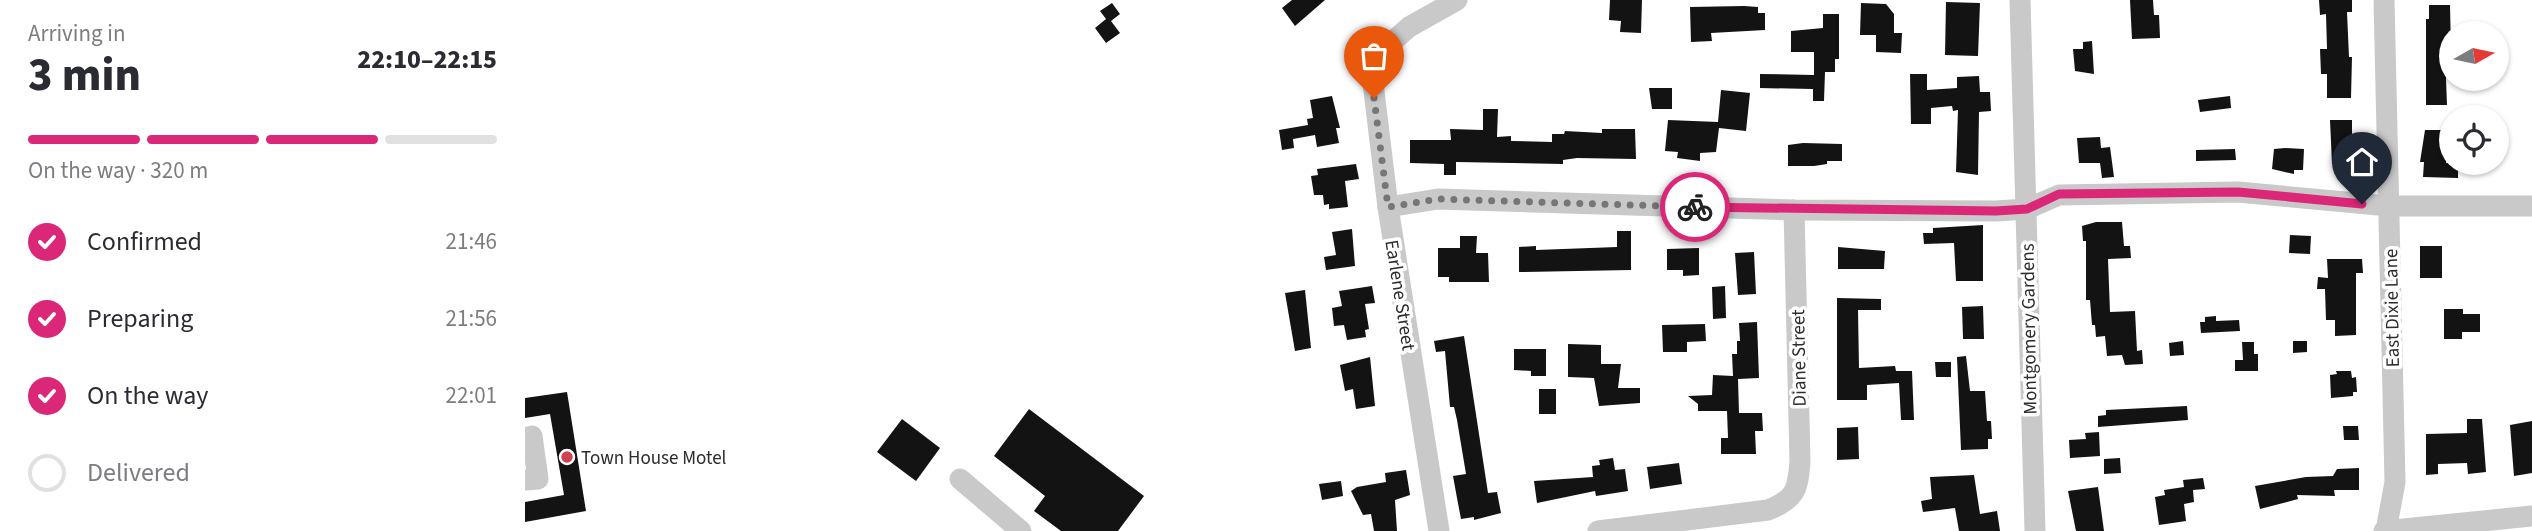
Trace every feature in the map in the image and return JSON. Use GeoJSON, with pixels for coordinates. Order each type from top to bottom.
{"type":"FeatureCollection","features":[{"type":"Feature","properties":{"kind":"street","name":"Earlene Street"},"geometry":{"type":"LineString","coordinates":[[1439,531],[1388,207],[1373,83],[1378,58],[1409,27],[1457,0]]}},
{"type":"Feature","properties":{"kind":"street","name":"Montgomery Gardens"},"geometry":{"type":"LineString","coordinates":[[2020,0],[2035,531]]}},
{"type":"Feature","properties":{"kind":"street","name":"East Dixie Lane"},"geometry":{"type":"LineString","coordinates":[[2384,0],[2395,482],[2385,531]]}},
{"type":"Feature","properties":{"kind":"street"},"geometry":{"type":"LineString","coordinates":[[1388,207],[1438,199],[1794,210],[2027,209],[2059,194],[2238,192],[2389,206],[2532,206]]}},
{"type":"Feature","properties":{"kind":"street","name":"Diane Street"},"geometry":{"type":"LineString","coordinates":[[1598,531],[1768,510],[1787,503],[1798,486],[1800,461],[1794,210]]}},
{"type":"Feature","properties":{"kind":"street"},"geometry":{"type":"LineString","coordinates":[[525,438],[532,436],[538,479],[525,480]]}},
{"type":"Feature","properties":{"kind":"street"},"geometry":{"type":"LineString","coordinates":[[960,479],[1021,531]]}},
{"type":"Feature","properties":{"kind":"street"},"geometry":{"type":"LineString","coordinates":[[2385,531],[2532,516]]}},
{"type":"Feature","properties":{"kind":"building"},"geometry":{"type":"Polygon","coordinates":[[[1292,0],[1325,0],[1295,26],[1282,8],[1292,0]]]}},
{"type":"Feature","properties":{"kind":"building"},"geometry":{"type":"Polygon","coordinates":[[[1610,0],[1642,0],[1641,33],[1620,32],[1621,21],[1609,20],[1610,0]]]}},
{"type":"Feature","properties":{"kind":"building"},"geometry":{"type":"Polygon","coordinates":[[[2130,0],[2153,0],[2154,15],[2159,15],[2160,38],[2132,39],[2130,0]]]}},
{"type":"Feature","properties":{"kind":"building"},"geometry":{"type":"Polygon","coordinates":[[[2319,0],[2352,0],[2352,12],[2347,12],[2349,57],[2352,57],[2351,98],[2327,98],[2327,74],[2321,74],[2320,49],[2327,49],[2326,14],[2320,15],[2319,0]]]}},
{"type":"Feature","properties":{"kind":"building"},"geometry":{"type":"Polygon","coordinates":[[[1946,2],[1980,3],[1978,56],[1945,55],[1946,2]]]}},
{"type":"Feature","properties":{"kind":"building"},"geometry":{"type":"Polygon","coordinates":[[[1112,3],[1120,14],[1111,21],[1120,33],[1106,43],[1095,28],[1106,19],[1100,11],[1112,3]]]}},
{"type":"Feature","properties":{"kind":"building"},"geometry":{"type":"Polygon","coordinates":[[[1861,3],[1886,4],[1894,14],[1894,33],[1902,33],[1901,53],[1876,52],[1876,35],[1860,35],[1861,3]]]}},
{"type":"Feature","properties":{"kind":"building"},"geometry":{"type":"Polygon","coordinates":[[[2429,5],[2450,5],[2450,21],[2439,21],[2439,91],[2446,91],[2447,105],[2426,105],[2426,19],[2429,19],[2429,5]]]}},
{"type":"Feature","properties":{"kind":"building"},"geometry":{"type":"Polygon","coordinates":[[[1690,7],[1758,7],[1758,13],[1765,13],[1765,30],[1711,33],[1712,41],[1691,42],[1690,7]]]}},
{"type":"Feature","properties":{"kind":"building"},"geometry":{"type":"Polygon","coordinates":[[[1823,14],[1839,14],[1839,59],[1835,59],[1835,72],[1825,72],[1824,101],[1813,101],[1813,89],[1760,88],[1760,74],[1814,75],[1814,52],[1791,52],[1791,31],[1823,28],[1823,14]]]}},
{"type":"Feature","properties":{"kind":"building"},"geometry":{"type":"Polygon","coordinates":[[[2092,41],[2094,74],[2075,71],[2073,49],[2083,49],[2083,42],[2092,41]]]}},
{"type":"Feature","properties":{"kind":"building"},"geometry":{"type":"Polygon","coordinates":[[[1910,74],[1927,74],[1927,90],[1957,88],[1957,77],[1979,76],[1980,92],[1990,92],[1991,111],[1979,112],[1978,175],[1956,172],[1958,110],[1953,111],[1952,106],[1931,108],[1931,124],[1911,124],[1910,74]]]}},
{"type":"Feature","properties":{"kind":"building"},"geometry":{"type":"Polygon","coordinates":[[[1649,88],[1672,88],[1672,109],[1652,109],[1649,88]]]}},
{"type":"Feature","properties":{"kind":"building"},"geometry":{"type":"Polygon","coordinates":[[[1721,90],[1750,93],[1746,131],[1719,128],[1716,152],[1700,153],[1700,161],[1677,158],[1678,152],[1665,151],[1668,120],[1718,122],[1721,90]]]}},
{"type":"Feature","properties":{"kind":"building"},"geometry":{"type":"Polygon","coordinates":[[[1332,96],[1340,128],[1336,128],[1339,143],[1317,147],[1315,135],[1293,139],[1294,148],[1282,150],[1279,130],[1308,125],[1307,119],[1313,118],[1310,100],[1332,96]]]}},
{"type":"Feature","properties":{"kind":"building"},"geometry":{"type":"Polygon","coordinates":[[[2230,96],[2231,108],[2200,112],[2198,100],[2230,96]]]}},
{"type":"Feature","properties":{"kind":"building"},"geometry":{"type":"Polygon","coordinates":[[[1483,109],[1498,109],[1497,137],[1511,136],[1511,141],[1552,142],[1552,134],[1564,134],[1565,131],[1602,133],[1602,129],[1635,129],[1636,159],[1577,158],[1563,160],[1563,164],[1456,162],[1456,175],[1444,175],[1444,164],[1410,163],[1410,140],[1451,140],[1450,129],[1483,130],[1483,109]]]}},
{"type":"Feature","properties":{"kind":"building"},"geometry":{"type":"Polygon","coordinates":[[[2330,120],[2352,120],[2352,165],[2332,164],[2330,120]]]}},
{"type":"Feature","properties":{"kind":"building"},"geometry":{"type":"Polygon","coordinates":[[[2425,130],[2439,130],[2439,175],[2458,175],[2458,178],[2423,177],[2424,162],[2420,162],[2425,130]]]}},
{"type":"Feature","properties":{"kind":"building"},"geometry":{"type":"Polygon","coordinates":[[[2100,137],[2101,148],[2110,147],[2114,177],[2102,178],[2100,163],[2079,163],[2077,138],[2100,137]]]}},
{"type":"Feature","properties":{"kind":"building"},"geometry":{"type":"Polygon","coordinates":[[[1842,144],[1842,161],[1827,161],[1827,164],[1814,166],[1788,166],[1788,145],[1842,144]]]}},
{"type":"Feature","properties":{"kind":"building"},"geometry":{"type":"Polygon","coordinates":[[[2235,149],[2236,160],[2196,161],[2196,150],[2235,149]]]}},
{"type":"Feature","properties":{"kind":"building"},"geometry":{"type":"Polygon","coordinates":[[[2274,149],[2304,149],[2303,170],[2294,170],[2294,174],[2272,169],[2274,149]]]}},
{"type":"Feature","properties":{"kind":"building"},"geometry":{"type":"Polygon","coordinates":[[[1356,164],[1359,179],[1345,181],[1348,207],[1329,209],[1329,204],[1324,205],[1323,195],[1314,195],[1311,176],[1318,175],[1317,169],[1356,164]]]}},
{"type":"Feature","properties":{"kind":"building"},"geometry":{"type":"Polygon","coordinates":[[[2096,222],[2122,222],[2124,246],[2130,246],[2131,258],[2108,259],[2110,312],[2135,311],[2137,351],[2142,350],[2143,364],[2125,365],[2122,355],[2107,356],[2105,336],[2096,337],[2095,325],[2092,325],[2090,300],[2086,300],[2086,241],[2083,241],[2082,226],[2096,222]]]}},
{"type":"Feature","properties":{"kind":"building"},"geometry":{"type":"Polygon","coordinates":[[[1983,225],[1983,281],[1956,281],[1954,243],[1924,244],[1923,233],[1933,233],[1933,228],[1983,225]]]}},
{"type":"Feature","properties":{"kind":"building"},"geometry":{"type":"Polygon","coordinates":[[[1352,229],[1355,266],[1326,270],[1324,257],[1336,255],[1332,232],[1352,229]]]}},
{"type":"Feature","properties":{"kind":"building"},"geometry":{"type":"Polygon","coordinates":[[[1617,231],[1631,231],[1631,270],[1519,272],[1519,247],[1536,246],[1536,250],[1617,247],[1617,231]]]}},
{"type":"Feature","properties":{"kind":"building"},"geometry":{"type":"Polygon","coordinates":[[[2290,235],[2311,236],[2310,254],[2289,253],[2290,235]]]}},
{"type":"Feature","properties":{"kind":"building"},"geometry":{"type":"Polygon","coordinates":[[[1460,236],[1477,236],[1476,253],[1488,253],[1489,282],[1449,282],[1449,277],[1438,277],[1438,248],[1460,248],[1460,236]]]}},
{"type":"Feature","properties":{"kind":"building"},"geometry":{"type":"Polygon","coordinates":[[[2420,246],[2442,246],[2442,278],[2420,278],[2420,246]]]}},
{"type":"Feature","properties":{"kind":"building"},"geometry":{"type":"Polygon","coordinates":[[[1838,247],[1885,251],[1884,269],[1838,269],[1838,247]]]}},
{"type":"Feature","properties":{"kind":"building"},"geometry":{"type":"Polygon","coordinates":[[[1699,248],[1699,275],[1683,276],[1683,270],[1667,270],[1667,249],[1699,248]]]}},
{"type":"Feature","properties":{"kind":"building"},"geometry":{"type":"Polygon","coordinates":[[[1754,252],[1756,294],[1738,295],[1735,253],[1754,252]]]}},
{"type":"Feature","properties":{"kind":"building"},"geometry":{"type":"Polygon","coordinates":[[[2327,259],[2362,259],[2363,273],[2356,273],[2356,335],[2335,336],[2335,320],[2326,320],[2325,289],[2317,289],[2318,277],[2328,278],[2327,259]]]}},
{"type":"Feature","properties":{"kind":"building"},"geometry":{"type":"Polygon","coordinates":[[[1372,286],[1375,303],[1365,304],[1369,329],[1365,330],[1366,337],[1347,340],[1344,325],[1334,326],[1332,308],[1342,306],[1339,291],[1372,286]]]}},
{"type":"Feature","properties":{"kind":"building"},"geometry":{"type":"Polygon","coordinates":[[[1725,286],[1726,318],[1713,319],[1712,287],[1725,286]]]}},
{"type":"Feature","properties":{"kind":"building"},"geometry":{"type":"Polygon","coordinates":[[[1305,290],[1311,348],[1295,351],[1285,293],[1305,290]]]}},
{"type":"Feature","properties":{"kind":"building"},"geometry":{"type":"Polygon","coordinates":[[[1837,298],[1881,299],[1881,310],[1858,310],[1859,368],[1895,366],[1896,371],[1912,371],[1914,420],[1901,420],[1899,383],[1867,385],[1867,400],[1837,400],[1837,298]]]}},
{"type":"Feature","properties":{"kind":"building"},"geometry":{"type":"Polygon","coordinates":[[[1983,306],[1984,339],[1963,339],[1962,307],[1983,306]]]}},
{"type":"Feature","properties":{"kind":"building"},"geometry":{"type":"Polygon","coordinates":[[[2444,309],[2463,309],[2463,314],[2480,314],[2480,332],[2462,332],[2462,339],[2444,339],[2444,309]]]}},
{"type":"Feature","properties":{"kind":"building"},"geometry":{"type":"Polygon","coordinates":[[[2216,316],[2216,321],[2239,320],[2240,331],[2201,333],[2200,322],[2205,322],[2205,317],[2216,316]]]}},
{"type":"Feature","properties":{"kind":"building"},"geometry":{"type":"Polygon","coordinates":[[[1757,322],[1759,378],[1738,379],[1739,413],[1762,413],[1763,431],[1755,431],[1756,454],[1721,454],[1721,438],[1728,438],[1727,411],[1698,411],[1698,404],[1688,396],[1712,395],[1713,375],[1733,376],[1732,354],[1737,354],[1737,341],[1740,341],[1739,323],[1757,322]]]}},
{"type":"Feature","properties":{"kind":"building"},"geometry":{"type":"Polygon","coordinates":[[[1705,324],[1706,341],[1687,342],[1687,352],[1663,352],[1662,325],[1705,324]]]}},
{"type":"Feature","properties":{"kind":"building"},"geometry":{"type":"Polygon","coordinates":[[[1464,336],[1488,493],[1497,492],[1501,513],[1474,520],[1474,517],[1461,519],[1453,476],[1466,474],[1454,407],[1450,407],[1445,351],[1436,352],[1434,341],[1464,336]]]}},
{"type":"Feature","properties":{"kind":"building"},"geometry":{"type":"Polygon","coordinates":[[[2183,341],[2184,355],[2170,356],[2169,343],[2183,341]]]}},
{"type":"Feature","properties":{"kind":"building"},"geometry":{"type":"Polygon","coordinates":[[[2293,341],[2307,341],[2307,352],[2293,353],[2293,341]]]}},
{"type":"Feature","properties":{"kind":"building"},"geometry":{"type":"Polygon","coordinates":[[[2242,342],[2254,342],[2254,354],[2258,354],[2258,371],[2235,371],[2235,360],[2243,360],[2242,342]]]}},
{"type":"Feature","properties":{"kind":"building"},"geometry":{"type":"Polygon","coordinates":[[[1568,344],[1601,345],[1601,364],[1621,364],[1618,388],[1640,388],[1640,403],[1599,406],[1594,378],[1568,377],[1568,344]]]}},
{"type":"Feature","properties":{"kind":"building"},"geometry":{"type":"Polygon","coordinates":[[[1514,349],[1546,349],[1546,376],[1531,376],[1531,371],[1514,370],[1514,349]]]}},
{"type":"Feature","properties":{"kind":"building"},"geometry":{"type":"Polygon","coordinates":[[[1966,356],[1970,391],[1985,391],[1987,421],[1991,421],[1992,439],[1988,439],[1988,449],[1961,450],[1957,357],[1966,356]]]}},
{"type":"Feature","properties":{"kind":"building"},"geometry":{"type":"Polygon","coordinates":[[[1370,357],[1375,406],[1356,409],[1353,389],[1345,391],[1340,365],[1370,357]]]}},
{"type":"Feature","properties":{"kind":"building"},"geometry":{"type":"Polygon","coordinates":[[[1935,362],[1951,362],[1951,377],[1936,377],[1935,362]]]}},
{"type":"Feature","properties":{"kind":"building"},"geometry":{"type":"Polygon","coordinates":[[[2336,371],[2351,371],[2352,378],[2356,377],[2357,392],[2353,392],[2353,396],[2331,398],[2330,375],[2337,374],[2336,371]]]}},
{"type":"Feature","properties":{"kind":"building"},"geometry":{"type":"Polygon","coordinates":[[[1539,389],[1556,389],[1556,414],[1539,414],[1539,389]]]}},
{"type":"Feature","properties":{"kind":"building","name":"Town House Motel"},"geometry":{"type":"Polygon","coordinates":[[[567,392],[586,511],[525,522],[525,502],[564,495],[550,414],[525,418],[525,398],[567,392]]]}},
{"type":"Feature","properties":{"kind":"building"},"geometry":{"type":"Polygon","coordinates":[[[2187,406],[2188,420],[2098,427],[2098,416],[2106,415],[2106,410],[2187,406]]]}},
{"type":"Feature","properties":{"kind":"building"},"geometry":{"type":"Polygon","coordinates":[[[1029,409],[1144,496],[1118,531],[1061,531],[1034,511],[1045,496],[994,456],[1029,409]]]}},
{"type":"Feature","properties":{"kind":"building"},"geometry":{"type":"Polygon","coordinates":[[[902,419],[940,448],[916,481],[877,452],[902,419]]]}},
{"type":"Feature","properties":{"kind":"building"},"geometry":{"type":"Polygon","coordinates":[[[2467,419],[2482,419],[2486,472],[2468,474],[2467,463],[2438,464],[2438,474],[2426,475],[2426,434],[2467,433],[2467,419]]]}},
{"type":"Feature","properties":{"kind":"building"},"geometry":{"type":"Polygon","coordinates":[[[2532,421],[2532,473],[2514,476],[2510,425],[2532,421]]]}},
{"type":"Feature","properties":{"kind":"building"},"geometry":{"type":"Polygon","coordinates":[[[2343,426],[2358,426],[2359,440],[2344,440],[2343,426]]]}},
{"type":"Feature","properties":{"kind":"building"},"geometry":{"type":"Polygon","coordinates":[[[1858,427],[1859,459],[1837,460],[1837,428],[1858,427]]]}},
{"type":"Feature","properties":{"kind":"building"},"geometry":{"type":"Polygon","coordinates":[[[2099,432],[2100,456],[2070,458],[2069,440],[2086,439],[2085,433],[2099,432]]]}},
{"type":"Feature","properties":{"kind":"building"},"geometry":{"type":"Polygon","coordinates":[[[1613,458],[1615,470],[1625,469],[1628,491],[1596,496],[1595,491],[1537,503],[1534,481],[1593,477],[1592,466],[1600,465],[1599,460],[1613,458]]]}},
{"type":"Feature","properties":{"kind":"building"},"geometry":{"type":"Polygon","coordinates":[[[2120,458],[2121,473],[2104,474],[2104,459],[2120,458]]]}},
{"type":"Feature","properties":{"kind":"building"},"geometry":{"type":"Polygon","coordinates":[[[1679,463],[1682,484],[1650,489],[1647,467],[1679,463]]]}},
{"type":"Feature","properties":{"kind":"building"},"geometry":{"type":"Polygon","coordinates":[[[2359,468],[2359,490],[2334,490],[2335,496],[2297,495],[2298,499],[2260,509],[2255,486],[2306,477],[2333,476],[2337,469],[2359,468]]]}},
{"type":"Feature","properties":{"kind":"building"},"geometry":{"type":"Polygon","coordinates":[[[1406,470],[1410,495],[1395,500],[1397,531],[1374,531],[1371,514],[1363,515],[1351,491],[1357,487],[1386,482],[1385,473],[1406,470]]]}},
{"type":"Feature","properties":{"kind":"building"},"geometry":{"type":"Polygon","coordinates":[[[1974,475],[1980,514],[1997,511],[2000,531],[1959,531],[1955,508],[1923,512],[1921,501],[1932,499],[1930,477],[1974,475]]]}},
{"type":"Feature","properties":{"kind":"building"},"geometry":{"type":"Polygon","coordinates":[[[2203,478],[2205,489],[2193,490],[2194,502],[2184,504],[2186,521],[2159,525],[2155,497],[2165,495],[2164,490],[2184,487],[2183,480],[2203,478]]]}},
{"type":"Feature","properties":{"kind":"building"},"geometry":{"type":"Polygon","coordinates":[[[1341,481],[1343,496],[1322,500],[1319,484],[1341,481]]]}},
{"type":"Feature","properties":{"kind":"building"},"geometry":{"type":"Polygon","coordinates":[[[2098,487],[2104,531],[2076,531],[2068,491],[2098,487]]]}},
{"type":"Feature","properties":{"kind":"way so far"},"geometry":{"type":"LineString","coordinates":[[1374,98],[1388,207],[1438,199],[1695,207]]}},
{"type":"Feature","properties":{"kind":"place","name":"Town House Motel"},"geometry":{"type":"Point","coordinates":[567,457]}},
{"type":"Feature","properties":{"kind":"route"},"geometry":{"type":"LineString","coordinates":[[1695,207],[1996,211],[2027,209],[2059,194],[2238,192],[2362,204]]}}]}
